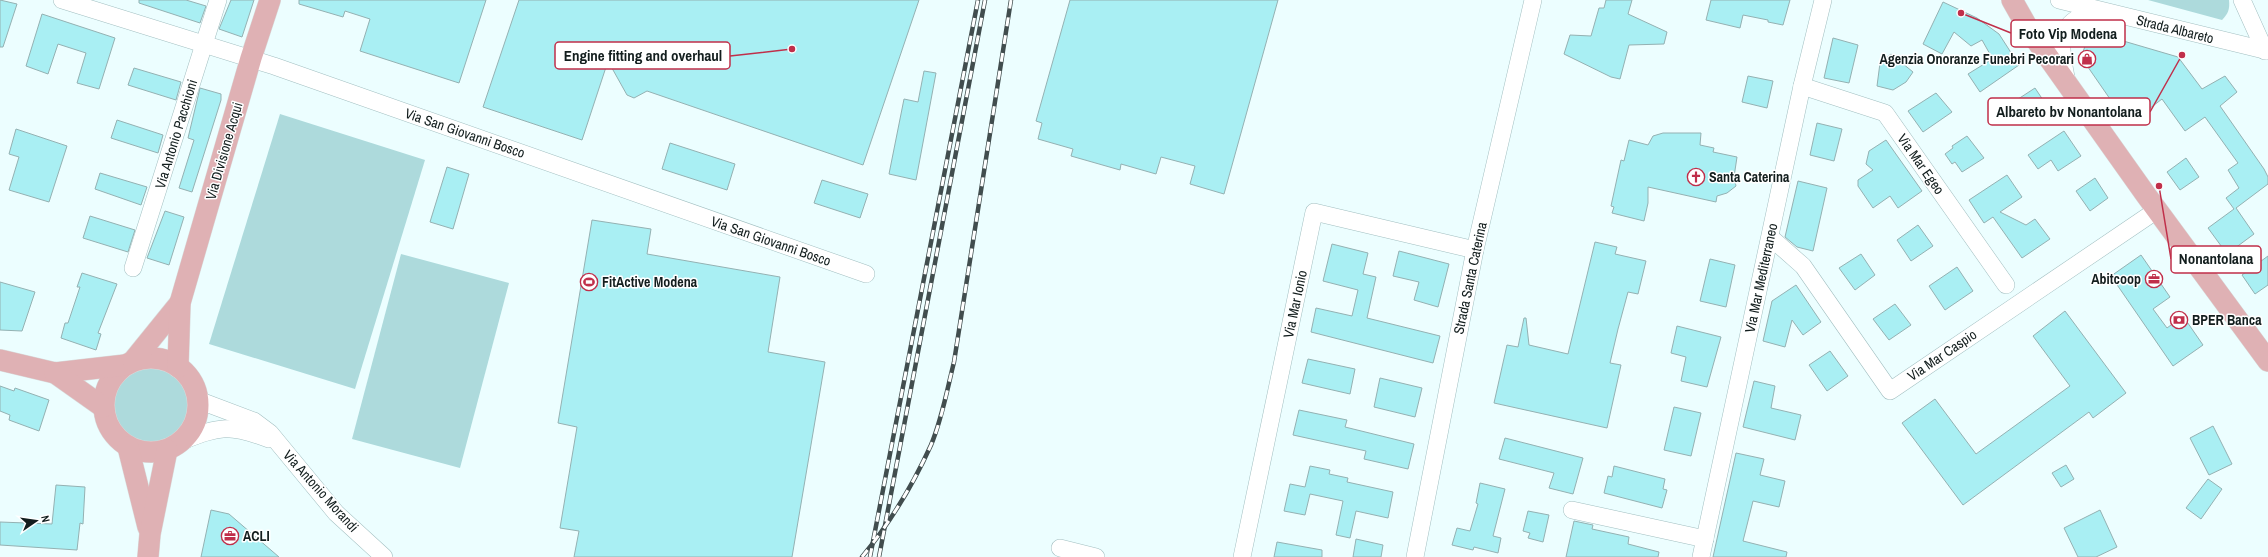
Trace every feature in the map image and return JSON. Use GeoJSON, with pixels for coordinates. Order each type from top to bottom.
{"type":"FeatureCollection","features":[{"type":"Feature","properties":{"kind":"main road","name":"Via Divisione Acqui"},"geometry":{"type":"LineString","coordinates":[[178,367],[180,303],[251,58],[270,0]]}},
{"type":"Feature","properties":{"kind":"main road"},"geometry":{"type":"LineString","coordinates":[[2012,0],[2029,30],[2157,210],[2268,361]]}},
{"type":"Feature","properties":{"kind":"main road","name":"Via Divisione Acqui"},"geometry":{"type":"LineString","coordinates":[[129,363],[180,303]]}},
{"type":"Feature","properties":{"kind":"main road"},"geometry":{"type":"LineString","coordinates":[[0,360],[56,373],[155,358],[169,362],[178,367],[194,385],[198,400],[196,417],[190,431],[174,445],[145,452],[128,446],[113,433],[108,424],[104,407],[108,386],[112,377],[129,363]]}},
{"type":"Feature","properties":{"kind":"main road"},"geometry":{"type":"LineString","coordinates":[[56,373],[104,407]]}},
{"type":"Feature","properties":{"kind":"main road"},"geometry":{"type":"LineString","coordinates":[[148,557],[150,534],[174,445]]}},
{"type":"Feature","properties":{"kind":"main road"},"geometry":{"type":"LineString","coordinates":[[128,446],[150,534]]}},
{"type":"Feature","properties":{"kind":"street","name":"Via San Giovanni Bosco"},"geometry":{"type":"LineString","coordinates":[[62,0],[204,45],[251,58],[866,274]]}},
{"type":"Feature","properties":{"kind":"street","name":"Via Antonio Pacchioni"},"geometry":{"type":"LineString","coordinates":[[134,268],[218,0]]}},
{"type":"Feature","properties":{"kind":"street","name":"Strada Santa Caterina"},"geometry":{"type":"LineString","coordinates":[[1415,557],[1475,250],[1533,0]]}},
{"type":"Feature","properties":{"kind":"street","name":"Via Mar Mediterraneo"},"geometry":{"type":"LineString","coordinates":[[1701,557],[1802,86],[1824,0]]}},
{"type":"Feature","properties":{"kind":"street","name":"Strada Albareto"},"geometry":{"type":"LineString","coordinates":[[2059,0],[2267,51]]}},
{"type":"Feature","properties":{"kind":"street"},"geometry":{"type":"LineString","coordinates":[[2242,0],[2267,51]]}},
{"type":"Feature","properties":{"kind":"street"},"geometry":{"type":"LineString","coordinates":[[2067,83],[2061,45],[2066,28],[2080,17],[2108,12]]}},
{"type":"Feature","properties":{"kind":"street","name":"Via Mar Egeo"},"geometry":{"type":"LineString","coordinates":[[1802,86],[1885,113],[2006,285]]}},
{"type":"Feature","properties":{"kind":"street","name":"Via Mar Caspio"},"geometry":{"type":"LineString","coordinates":[[1770,237],[1804,266],[1890,391],[2157,210]]}},
{"type":"Feature","properties":{"kind":"street","name":"Via Mar Ionio"},"geometry":{"type":"LineString","coordinates":[[1242,557],[1314,212],[1475,250]]}},
{"type":"Feature","properties":{"kind":"street","name":"Via Antonio Morandi"},"geometry":{"type":"LineString","coordinates":[[198,400],[254,421],[277,441],[336,513],[384,557]]}},
{"type":"Feature","properties":{"kind":"street","name":"Via Antonio Morandi"},"geometry":{"type":"LineString","coordinates":[[174,445],[217,428],[240,429],[277,441]]}},
{"type":"Feature","properties":{"kind":"street"},"geometry":{"type":"LineString","coordinates":[[1572,510],[1705,539]]}},
{"type":"Feature","properties":{"kind":"street"},"geometry":{"type":"LineString","coordinates":[[1060,548],[1096,557]]}},
{"type":"Feature","properties":{"kind":"shaded area"},"geometry":{"type":"Polygon","coordinates":[[[2148,0],[2229,0],[2229,9],[2222,20],[2148,0]]]}},
{"type":"Feature","properties":{"kind":"shaded area"},"geometry":{"type":"Polygon","coordinates":[[[280,114],[425,160],[355,389],[209,344],[280,114]]]}},
{"type":"Feature","properties":{"kind":"shaded area"},"geometry":{"type":"Polygon","coordinates":[[[401,254],[509,283],[460,468],[352,439],[401,254]]]}},
{"type":"Feature","properties":{"kind":"shaded area"},"geometry":{"type":"Polygon","coordinates":[[[142,367],[158,367],[172,373],[183,384],[189,398],[189,414],[183,428],[172,439],[158,445],[142,445],[128,439],[117,428],[111,414],[111,398],[117,384],[128,373],[142,367]]]}},
{"type":"Feature","properties":{"kind":"building"},"geometry":{"type":"Polygon","coordinates":[[[0,0],[17,4],[3,47],[0,47],[0,0]]]}},
{"type":"Feature","properties":{"kind":"building"},"geometry":{"type":"Polygon","coordinates":[[[139,0],[186,0],[206,6],[200,23],[139,3],[139,0]]]}},
{"type":"Feature","properties":{"kind":"building"},"geometry":{"type":"Polygon","coordinates":[[[231,0],[254,0],[242,37],[219,29],[231,0]]]}},
{"type":"Feature","properties":{"kind":"building"},"geometry":{"type":"Polygon","coordinates":[[[299,0],[486,0],[459,83],[360,51],[370,19],[345,11],[343,17],[299,4],[299,0]]]}},
{"type":"Feature","properties":{"kind":"building"},"geometry":{"type":"Polygon","coordinates":[[[519,0],[919,0],[863,165],[647,91],[634,98],[627,95],[608,61],[582,140],[483,107],[519,0]]]}},
{"type":"Feature","properties":{"kind":"building"},"geometry":{"type":"Polygon","coordinates":[[[1070,0],[1278,0],[1224,194],[1190,184],[1195,166],[1161,157],[1156,174],[1121,164],[1120,170],[1071,156],[1073,149],[1038,139],[1042,123],[1036,121],[1070,0]]]}},
{"type":"Feature","properties":{"kind":"building"},"geometry":{"type":"Polygon","coordinates":[[[1606,0],[1632,0],[1628,14],[1667,32],[1664,44],[1629,45],[1620,79],[1611,77],[1564,54],[1570,35],[1591,36],[1599,8],[1604,8],[1606,0]]]}},
{"type":"Feature","properties":{"kind":"building"},"geometry":{"type":"Polygon","coordinates":[[[1711,0],[1790,0],[1783,25],[1768,22],[1768,20],[1743,15],[1740,28],[1706,20],[1711,0]]]}},
{"type":"Feature","properties":{"kind":"building"},"geometry":{"type":"Polygon","coordinates":[[[1943,2],[1977,18],[1999,34],[2019,65],[1980,92],[1968,74],[1989,61],[1987,59],[1991,56],[1982,40],[1971,46],[1954,32],[1942,54],[1923,44],[1943,2]]]}},
{"type":"Feature","properties":{"kind":"building"},"geometry":{"type":"Polygon","coordinates":[[[42,14],[115,38],[99,89],[77,83],[86,53],[58,44],[48,74],[26,66],[42,14]]]}},
{"type":"Feature","properties":{"kind":"building"},"geometry":{"type":"Polygon","coordinates":[[[2093,25],[2122,36],[2120,40],[2178,57],[2202,89],[2225,76],[2237,92],[2220,106],[2264,169],[2268,177],[2268,184],[2236,208],[2254,234],[2227,254],[2208,228],[2234,209],[2226,198],[2239,188],[2228,170],[2238,163],[2205,117],[2185,131],[2162,99],[2128,125],[2081,57],[2093,25]]]}},
{"type":"Feature","properties":{"kind":"building"},"geometry":{"type":"Polygon","coordinates":[[[1833,38],[1858,45],[1849,83],[1824,78],[1833,38]]]}},
{"type":"Feature","properties":{"kind":"building"},"geometry":{"type":"Polygon","coordinates":[[[1891,54],[1913,72],[1906,82],[1893,90],[1877,86],[1880,63],[1891,54]]]}},
{"type":"Feature","properties":{"kind":"building"},"geometry":{"type":"Polygon","coordinates":[[[134,68],[181,82],[176,100],[128,85],[134,68]]]}},
{"type":"Feature","properties":{"kind":"building"},"geometry":{"type":"Polygon","coordinates":[[[924,71],[936,73],[916,180],[889,174],[904,99],[918,102],[924,71]]]}},
{"type":"Feature","properties":{"kind":"building"},"geometry":{"type":"Polygon","coordinates":[[[1748,76],[1773,81],[1767,108],[1742,102],[1748,76]]]}},
{"type":"Feature","properties":{"kind":"building"},"geometry":{"type":"Polygon","coordinates":[[[200,88],[221,94],[221,100],[192,192],[179,188],[194,140],[188,138],[200,88]]]}},
{"type":"Feature","properties":{"kind":"building"},"geometry":{"type":"Polygon","coordinates":[[[2035,88],[2049,109],[2026,125],[2012,103],[2035,88]]]}},
{"type":"Feature","properties":{"kind":"building"},"geometry":{"type":"Polygon","coordinates":[[[1936,93],[1952,112],[1923,132],[1908,111],[1936,93]]]}},
{"type":"Feature","properties":{"kind":"building"},"geometry":{"type":"Polygon","coordinates":[[[117,120],[163,135],[158,153],[111,138],[117,120]]]}},
{"type":"Feature","properties":{"kind":"building"},"geometry":{"type":"Polygon","coordinates":[[[1817,123],[1842,129],[1834,161],[1810,155],[1817,123]]]}},
{"type":"Feature","properties":{"kind":"building"},"geometry":{"type":"Polygon","coordinates":[[[16,129],[67,146],[49,202],[9,190],[19,157],[9,154],[16,129]]]}},
{"type":"Feature","properties":{"kind":"building"},"geometry":{"type":"Polygon","coordinates":[[[2064,131],[2081,156],[2058,171],[2051,160],[2038,169],[2028,155],[2064,131]]]}},
{"type":"Feature","properties":{"kind":"building","name":"Santa Caterina"},"geometry":{"type":"Polygon","coordinates":[[[1663,133],[1701,133],[1700,145],[1714,148],[1713,152],[1737,157],[1734,177],[1736,186],[1727,193],[1717,196],[1716,202],[1648,187],[1648,203],[1644,221],[1612,213],[1614,207],[1611,206],[1621,160],[1624,161],[1629,140],[1648,145],[1653,136],[1663,133]]]}},
{"type":"Feature","properties":{"kind":"building"},"geometry":{"type":"Polygon","coordinates":[[[1967,136],[1984,158],[1962,172],[1955,162],[1952,164],[1945,154],[1953,148],[1952,146],[1967,136]]]}},
{"type":"Feature","properties":{"kind":"building"},"geometry":{"type":"Polygon","coordinates":[[[1886,140],[1922,191],[1898,208],[1890,196],[1873,208],[1858,186],[1858,180],[1873,170],[1866,164],[1869,151],[1886,140]]]}},
{"type":"Feature","properties":{"kind":"building"},"geometry":{"type":"Polygon","coordinates":[[[670,143],[735,164],[727,190],[662,169],[670,143]]]}},
{"type":"Feature","properties":{"kind":"building"},"geometry":{"type":"Polygon","coordinates":[[[2186,158],[2199,177],[2180,190],[2167,172],[2186,158]]]}},
{"type":"Feature","properties":{"kind":"building"},"geometry":{"type":"Polygon","coordinates":[[[447,167],[469,174],[453,229],[430,222],[447,167]]]}},
{"type":"Feature","properties":{"kind":"building"},"geometry":{"type":"Polygon","coordinates":[[[100,173],[147,187],[141,205],[95,189],[100,173]]]}},
{"type":"Feature","properties":{"kind":"building"},"geometry":{"type":"Polygon","coordinates":[[[2007,175],[2022,197],[2000,212],[2026,225],[2035,219],[2050,239],[2022,258],[1993,217],[1984,223],[1969,200],[2007,175]]]}},
{"type":"Feature","properties":{"kind":"building"},"geometry":{"type":"Polygon","coordinates":[[[2095,178],[2108,198],[2090,211],[2076,191],[2095,178]]]}},
{"type":"Feature","properties":{"kind":"building"},"geometry":{"type":"Polygon","coordinates":[[[822,180],[868,194],[860,218],[814,203],[822,180]]]}},
{"type":"Feature","properties":{"kind":"building"},"geometry":{"type":"Polygon","coordinates":[[[1798,181],[1827,188],[1813,251],[1797,247],[1785,237],[1798,181]]]}},
{"type":"Feature","properties":{"kind":"building"},"geometry":{"type":"Polygon","coordinates":[[[165,211],[184,217],[169,265],[147,258],[165,211]]]}},
{"type":"Feature","properties":{"kind":"building"},"geometry":{"type":"Polygon","coordinates":[[[90,216],[135,230],[128,252],[83,238],[90,216]]]}},
{"type":"Feature","properties":{"kind":"building"},"geometry":{"type":"Polygon","coordinates":[[[592,220],[651,229],[647,254],[780,277],[768,352],[825,362],[792,557],[574,557],[579,531],[560,528],[577,427],[558,423],[592,220]]]}},
{"type":"Feature","properties":{"kind":"building"},"geometry":{"type":"Polygon","coordinates":[[[1918,225],[1933,246],[1911,261],[1897,240],[1918,225]]]}},
{"type":"Feature","properties":{"kind":"building"},"geometry":{"type":"Polygon","coordinates":[[[1595,242],[1617,247],[1615,254],[1646,261],[1638,294],[1628,292],[1610,363],[1621,365],[1607,428],[1494,403],[1507,345],[1518,347],[1524,318],[1526,318],[1529,345],[1568,354],[1595,242]]]}},
{"type":"Feature","properties":{"kind":"building"},"geometry":{"type":"Polygon","coordinates":[[[1332,244],[1368,253],[1363,274],[1376,277],[1367,318],[1440,336],[1433,363],[1311,332],[1316,308],[1352,316],[1358,290],[1323,281],[1332,244]]]}},
{"type":"Feature","properties":{"kind":"building"},"geometry":{"type":"Polygon","coordinates":[[[1399,251],[1449,264],[1438,307],[1414,300],[1419,282],[1393,276],[1399,251]]]}},
{"type":"Feature","properties":{"kind":"building"},"geometry":{"type":"Polygon","coordinates":[[[1861,254],[1875,275],[1855,290],[1839,268],[1861,254]]]}},
{"type":"Feature","properties":{"kind":"building"},"geometry":{"type":"Polygon","coordinates":[[[2141,255],[2170,297],[2153,309],[2167,328],[2183,316],[2203,345],[2173,366],[2111,276],[2141,255]]]}},
{"type":"Feature","properties":{"kind":"building"},"geometry":{"type":"Polygon","coordinates":[[[2268,256],[2268,285],[2255,294],[2242,275],[2268,256]]]}},
{"type":"Feature","properties":{"kind":"building"},"geometry":{"type":"Polygon","coordinates":[[[1710,259],[1735,265],[1726,307],[1700,301],[1710,259]]]}},
{"type":"Feature","properties":{"kind":"building"},"geometry":{"type":"Polygon","coordinates":[[[1957,267],[1973,291],[1945,310],[1929,286],[1957,267]]]}},
{"type":"Feature","properties":{"kind":"building"},"geometry":{"type":"Polygon","coordinates":[[[82,273],[117,284],[98,333],[101,334],[96,350],[61,338],[65,323],[68,323],[80,287],[77,287],[82,273]]]}},
{"type":"Feature","properties":{"kind":"building"},"geometry":{"type":"Polygon","coordinates":[[[0,282],[35,292],[22,331],[0,330],[0,282]]]}},
{"type":"Feature","properties":{"kind":"building"},"geometry":{"type":"Polygon","coordinates":[[[1796,285],[1821,322],[1803,335],[1792,320],[1785,347],[1763,341],[1772,301],[1796,285]]]}},
{"type":"Feature","properties":{"kind":"building"},"geometry":{"type":"Polygon","coordinates":[[[1895,304],[1911,325],[1889,340],[1873,319],[1895,304]]]}},
{"type":"Feature","properties":{"kind":"building"},"geometry":{"type":"Polygon","coordinates":[[[2065,311],[2126,393],[2093,418],[2089,412],[1963,505],[1902,423],[1935,399],[1976,454],[2070,386],[2033,336],[2065,311]]]}},
{"type":"Feature","properties":{"kind":"building"},"geometry":{"type":"Polygon","coordinates":[[[1677,326],[1721,337],[1707,387],[1681,381],[1686,357],[1671,353],[1677,326]]]}},
{"type":"Feature","properties":{"kind":"building"},"geometry":{"type":"Polygon","coordinates":[[[1830,351],[1848,376],[1827,391],[1809,365],[1830,351]]]}},
{"type":"Feature","properties":{"kind":"building"},"geometry":{"type":"Polygon","coordinates":[[[1308,359],[1355,369],[1350,394],[1302,383],[1308,359]]]}},
{"type":"Feature","properties":{"kind":"building"},"geometry":{"type":"Polygon","coordinates":[[[1380,378],[1422,388],[1415,417],[1374,407],[1380,378]]]}},
{"type":"Feature","properties":{"kind":"building"},"geometry":{"type":"Polygon","coordinates":[[[1754,381],[1775,386],[1771,408],[1801,415],[1795,440],[1743,427],[1754,381]]]}},
{"type":"Feature","properties":{"kind":"building"},"geometry":{"type":"Polygon","coordinates":[[[0,386],[14,391],[15,388],[49,400],[39,431],[9,420],[10,415],[0,411],[0,386]]]}},
{"type":"Feature","properties":{"kind":"building"},"geometry":{"type":"Polygon","coordinates":[[[1674,407],[1701,413],[1691,456],[1664,450],[1674,407]]]}},
{"type":"Feature","properties":{"kind":"building"},"geometry":{"type":"Polygon","coordinates":[[[1299,410],[1347,420],[1345,427],[1414,444],[1408,469],[1364,459],[1366,451],[1293,435],[1299,410]]]}},
{"type":"Feature","properties":{"kind":"building"},"geometry":{"type":"Polygon","coordinates":[[[2213,426],[2232,464],[2209,475],[2190,438],[2213,426]]]}},
{"type":"Feature","properties":{"kind":"building"},"geometry":{"type":"Polygon","coordinates":[[[1505,438],[1583,458],[1573,494],[1549,488],[1554,473],[1499,459],[1505,438]]]}},
{"type":"Feature","properties":{"kind":"building"},"geometry":{"type":"Polygon","coordinates":[[[1736,453],[1764,459],[1760,475],[1785,481],[1779,507],[1753,501],[1743,541],[1787,552],[1786,557],[1713,557],[1736,453]]]}},
{"type":"Feature","properties":{"kind":"building"},"geometry":{"type":"Polygon","coordinates":[[[2066,465],[2074,479],[2061,487],[2052,473],[2066,465]]]}},
{"type":"Feature","properties":{"kind":"building"},"geometry":{"type":"Polygon","coordinates":[[[1310,466],[1330,470],[1329,474],[1348,478],[1347,482],[1393,492],[1388,518],[1356,511],[1350,538],[1336,535],[1343,501],[1310,494],[1305,515],[1284,511],[1290,484],[1305,487],[1310,466]]]}},
{"type":"Feature","properties":{"kind":"building"},"geometry":{"type":"Polygon","coordinates":[[[1614,466],[1665,479],[1663,489],[1667,490],[1662,508],[1604,493],[1608,476],[1612,477],[1614,466]]]}},
{"type":"Feature","properties":{"kind":"building"},"geometry":{"type":"Polygon","coordinates":[[[2208,479],[2222,489],[2201,519],[2186,508],[2208,479]]]}},
{"type":"Feature","properties":{"kind":"building"},"geometry":{"type":"Polygon","coordinates":[[[1480,483],[1505,489],[1493,536],[1501,538],[1498,553],[1474,547],[1473,550],[1452,545],[1457,528],[1470,531],[1478,504],[1476,503],[1480,483]]]}},
{"type":"Feature","properties":{"kind":"building"},"geometry":{"type":"Polygon","coordinates":[[[56,485],[85,487],[83,524],[80,523],[77,550],[0,545],[0,522],[52,524],[56,485]]]}},
{"type":"Feature","properties":{"kind":"building","name":"ACLI"},"geometry":{"type":"Polygon","coordinates":[[[211,510],[229,514],[279,557],[201,557],[211,510]]]}},
{"type":"Feature","properties":{"kind":"building"},"geometry":{"type":"Polygon","coordinates":[[[2100,510],[2117,547],[2096,557],[2078,557],[2064,528],[2100,510]]]}},
{"type":"Feature","properties":{"kind":"building"},"geometry":{"type":"Polygon","coordinates":[[[1528,511],[1549,515],[1543,542],[1528,538],[1530,533],[1523,531],[1528,511]]]}},
{"type":"Feature","properties":{"kind":"building"},"geometry":{"type":"Polygon","coordinates":[[[1574,521],[1593,525],[1592,529],[1629,537],[1628,544],[1659,552],[1658,557],[1566,557],[1574,521]]]}},
{"type":"Feature","properties":{"kind":"building"},"geometry":{"type":"Polygon","coordinates":[[[1356,539],[1383,545],[1381,557],[1353,557],[1356,539]]]}},
{"type":"Feature","properties":{"kind":"building"},"geometry":{"type":"Polygon","coordinates":[[[1277,542],[1322,550],[1322,557],[1274,557],[1277,542]]]}},
{"type":"Feature","properties":{"kind":"railway"},"geometry":{"type":"LineString","coordinates":[[870,557],[978,0]]}},
{"type":"Feature","properties":{"kind":"railway"},"geometry":{"type":"LineString","coordinates":[[879,557],[985,0]]}},
{"type":"Feature","properties":{"kind":"railway"},"geometry":{"type":"LineString","coordinates":[[862,557],[891,518],[908,489],[931,445],[941,415],[954,362],[1011,0]]}},
{"type":"Feature","properties":{"kind":"place","name":"Foto Vip Modena"},"geometry":{"type":"Point","coordinates":[1961,13]}},
{"type":"Feature","properties":{"kind":"place","name":"Engine fitting and overhaul"},"geometry":{"type":"Point","coordinates":[792,49]}},
{"type":"Feature","properties":{"kind":"place","name":"Albareto bv Nonantolana"},"geometry":{"type":"Point","coordinates":[2182,55]}},
{"type":"Feature","properties":{"kind":"place","name":"Agenzia Onoranze Funebri Pecorari"},"geometry":{"type":"Point","coordinates":[2087,59]}},
{"type":"Feature","properties":{"kind":"place","name":"Santa Caterina"},"geometry":{"type":"Point","coordinates":[1696,177]}},
{"type":"Feature","properties":{"kind":"place","name":"Nonantolana"},"geometry":{"type":"Point","coordinates":[2159,186]}},
{"type":"Feature","properties":{"kind":"place","name":"Abitcoop"},"geometry":{"type":"Point","coordinates":[2154,279]}},
{"type":"Feature","properties":{"kind":"place","name":"FitActive Modena"},"geometry":{"type":"Point","coordinates":[589,282]}},
{"type":"Feature","properties":{"kind":"place","name":"BPER Banca"},"geometry":{"type":"Point","coordinates":[2179,320]}},
{"type":"Feature","properties":{"kind":"place","name":"ACLI"},"geometry":{"type":"Point","coordinates":[230,536]}}]}
